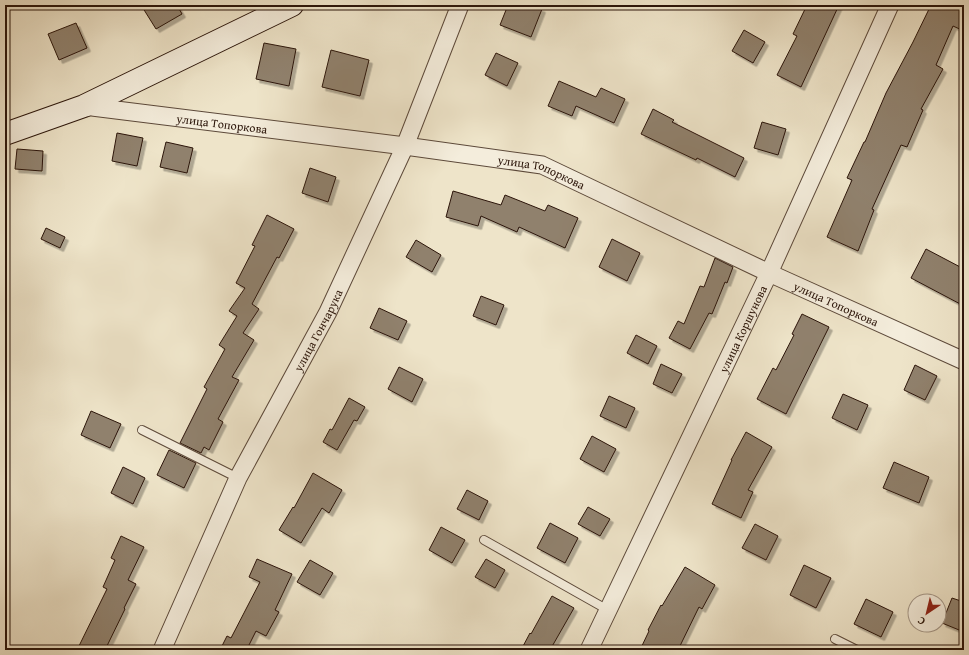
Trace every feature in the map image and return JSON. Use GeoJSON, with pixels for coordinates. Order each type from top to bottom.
{"type":"FeatureCollection","features":[{"type":"Feature","properties":{"kind":"street","name":"улица Топоркова"},"geometry":{"type":"LineString","coordinates":[[5,134],[84,106],[292,5]]}},
{"type":"Feature","properties":{"kind":"street","name":"улица Гончарука"},"geometry":{"type":"LineString","coordinates":[[162,650],[238,478],[328,312],[404,146],[460,5]]}},
{"type":"Feature","properties":{"kind":"street","name":"улица Коршунова"},"geometry":{"type":"LineString","coordinates":[[590,650],[769,273],[890,5]]}},
{"type":"Feature","properties":{"kind":"street","name":"улица Топоркова"},"geometry":{"type":"LineString","coordinates":[[84,106],[404,146],[542,166],[769,273],[964,361]]}},
{"type":"Feature","properties":{"kind":"lane"},"geometry":{"type":"LineString","coordinates":[[142,430],[238,478]]}},
{"type":"Feature","properties":{"kind":"lane"},"geometry":{"type":"LineString","coordinates":[[484,540],[608,610]]}},
{"type":"Feature","properties":{"kind":"lane"},"geometry":{"type":"LineString","coordinates":[[835,640],[857,650]]}},
{"type":"Feature","properties":{"kind":"building"},"geometry":{"type":"Polygon","coordinates":[[[141,5],[177,5],[182,14],[156,29],[141,5]]]}},
{"type":"Feature","properties":{"kind":"building"},"geometry":{"type":"Polygon","coordinates":[[[508,5],[531,5],[542,9],[531,37],[500,25],[508,5]]]}},
{"type":"Feature","properties":{"kind":"building"},"geometry":{"type":"Polygon","coordinates":[[[807,5],[839,5],[801,87],[777,75],[797,36],[793,34],[807,5]]]}},
{"type":"Feature","properties":{"kind":"building"},"geometry":{"type":"Polygon","coordinates":[[[931,5],[964,5],[964,31],[953,26],[936,65],[943,69],[921,109],[923,110],[907,147],[901,145],[872,209],[874,210],[858,251],[827,237],[852,180],[847,178],[865,142],[886,93],[931,5]]]}},
{"type":"Feature","properties":{"kind":"building"},"geometry":{"type":"Polygon","coordinates":[[[76,23],[87,48],[59,60],[48,34],[76,23]]]}},
{"type":"Feature","properties":{"kind":"building"},"geometry":{"type":"Polygon","coordinates":[[[744,30],[765,42],[753,63],[732,51],[744,30]]]}},
{"type":"Feature","properties":{"kind":"building"},"geometry":{"type":"Polygon","coordinates":[[[264,43],[296,49],[289,86],[256,79],[264,43]]]}},
{"type":"Feature","properties":{"kind":"building"},"geometry":{"type":"Polygon","coordinates":[[[331,50],[369,60],[360,96],[322,87],[331,50]]]}},
{"type":"Feature","properties":{"kind":"building"},"geometry":{"type":"Polygon","coordinates":[[[496,53],[518,63],[507,86],[485,75],[496,53]]]}},
{"type":"Feature","properties":{"kind":"building"},"geometry":{"type":"Polygon","coordinates":[[[559,81],[596,97],[601,88],[625,99],[614,123],[576,106],[572,116],[548,106],[559,81]]]}},
{"type":"Feature","properties":{"kind":"building"},"geometry":{"type":"Polygon","coordinates":[[[653,109],[674,120],[672,122],[744,158],[735,177],[697,158],[696,160],[641,134],[653,109]]]}},
{"type":"Feature","properties":{"kind":"building"},"geometry":{"type":"Polygon","coordinates":[[[762,122],[786,129],[778,155],[754,148],[762,122]]]}},
{"type":"Feature","properties":{"kind":"building"},"geometry":{"type":"Polygon","coordinates":[[[117,133],[143,138],[137,166],[112,161],[117,133]]]}},
{"type":"Feature","properties":{"kind":"building"},"geometry":{"type":"Polygon","coordinates":[[[166,142],[193,148],[187,173],[160,167],[166,142]]]}},
{"type":"Feature","properties":{"kind":"building"},"geometry":{"type":"Polygon","coordinates":[[[17,149],[43,151],[42,171],[15,169],[17,149]]]}},
{"type":"Feature","properties":{"kind":"building"},"geometry":{"type":"Polygon","coordinates":[[[310,168],[336,177],[328,202],[302,193],[310,168]]]}},
{"type":"Feature","properties":{"kind":"building"},"geometry":{"type":"Polygon","coordinates":[[[453,191],[501,205],[505,195],[545,211],[548,205],[578,218],[565,248],[519,227],[517,232],[481,216],[478,226],[446,217],[453,191]]]}},
{"type":"Feature","properties":{"kind":"building"},"geometry":{"type":"Polygon","coordinates":[[[267,215],[294,229],[252,304],[259,309],[243,333],[254,340],[232,377],[239,380],[218,419],[223,422],[209,450],[204,447],[201,453],[180,443],[207,389],[204,387],[225,349],[219,345],[237,316],[229,311],[245,288],[236,283],[255,246],[252,245],[267,215]]]}},
{"type":"Feature","properties":{"kind":"building"},"geometry":{"type":"Polygon","coordinates":[[[46,228],[65,237],[60,248],[41,239],[46,228]]]}},
{"type":"Feature","properties":{"kind":"building"},"geometry":{"type":"Polygon","coordinates":[[[612,239],[640,253],[627,281],[599,267],[612,239]]]}},
{"type":"Feature","properties":{"kind":"building"},"geometry":{"type":"Polygon","coordinates":[[[416,240],[441,255],[432,272],[406,257],[416,240]]]}},
{"type":"Feature","properties":{"kind":"building"},"geometry":{"type":"Polygon","coordinates":[[[926,249],[964,269],[964,306],[911,278],[926,249]]]}},
{"type":"Feature","properties":{"kind":"building"},"geometry":{"type":"Polygon","coordinates":[[[715,258],[733,267],[712,314],[709,313],[690,349],[669,338],[678,321],[684,324],[700,286],[704,287],[715,258]]]}},
{"type":"Feature","properties":{"kind":"building"},"geometry":{"type":"Polygon","coordinates":[[[481,296],[504,305],[496,325],[473,316],[481,296]]]}},
{"type":"Feature","properties":{"kind":"building"},"geometry":{"type":"Polygon","coordinates":[[[379,308],[407,321],[398,340],[370,328],[379,308]]]}},
{"type":"Feature","properties":{"kind":"building"},"geometry":{"type":"Polygon","coordinates":[[[802,314],[829,327],[786,414],[757,399],[773,368],[776,370],[794,335],[792,334],[802,314]]]}},
{"type":"Feature","properties":{"kind":"building"},"geometry":{"type":"Polygon","coordinates":[[[636,335],[657,346],[648,364],[627,353],[636,335]]]}},
{"type":"Feature","properties":{"kind":"building"},"geometry":{"type":"Polygon","coordinates":[[[661,364],[682,374],[672,393],[653,384],[661,364]]]}},
{"type":"Feature","properties":{"kind":"building"},"geometry":{"type":"Polygon","coordinates":[[[915,365],[937,376],[925,400],[904,390],[915,365]]]}},
{"type":"Feature","properties":{"kind":"building"},"geometry":{"type":"Polygon","coordinates":[[[399,367],[423,379],[412,402],[388,389],[399,367]]]}},
{"type":"Feature","properties":{"kind":"building"},"geometry":{"type":"Polygon","coordinates":[[[843,394],[868,405],[857,430],[832,418],[843,394]]]}},
{"type":"Feature","properties":{"kind":"building"},"geometry":{"type":"Polygon","coordinates":[[[609,396],[635,408],[626,428],[600,416],[609,396]]]}},
{"type":"Feature","properties":{"kind":"building"},"geometry":{"type":"Polygon","coordinates":[[[349,398],[365,407],[357,421],[354,420],[337,450],[323,442],[330,429],[332,430],[349,398]]]}},
{"type":"Feature","properties":{"kind":"building"},"geometry":{"type":"Polygon","coordinates":[[[91,411],[121,424],[110,448],[81,435],[91,411]]]}},
{"type":"Feature","properties":{"kind":"building"},"geometry":{"type":"Polygon","coordinates":[[[746,432],[772,447],[748,490],[753,492],[741,518],[712,504],[731,460],[746,432]]]}},
{"type":"Feature","properties":{"kind":"building"},"geometry":{"type":"Polygon","coordinates":[[[592,436],[616,449],[604,472],[580,459],[592,436]]]}},
{"type":"Feature","properties":{"kind":"building"},"geometry":{"type":"Polygon","coordinates":[[[169,450],[196,463],[184,488],[157,475],[169,450]]]}},
{"type":"Feature","properties":{"kind":"building"},"geometry":{"type":"Polygon","coordinates":[[[894,462],[929,477],[919,503],[883,488],[894,462]]]}},
{"type":"Feature","properties":{"kind":"building"},"geometry":{"type":"Polygon","coordinates":[[[123,467],[145,478],[133,504],[111,493],[123,467]]]}},
{"type":"Feature","properties":{"kind":"building"},"geometry":{"type":"Polygon","coordinates":[[[313,473],[342,490],[329,513],[322,508],[301,543],[279,530],[293,507],[294,508],[313,473]]]}},
{"type":"Feature","properties":{"kind":"building"},"geometry":{"type":"Polygon","coordinates":[[[467,490],[488,501],[479,520],[457,509],[467,490]]]}},
{"type":"Feature","properties":{"kind":"building"},"geometry":{"type":"Polygon","coordinates":[[[588,507],[610,519],[600,536],[578,524],[588,507]]]}},
{"type":"Feature","properties":{"kind":"building"},"geometry":{"type":"Polygon","coordinates":[[[550,523],[578,538],[565,563],[537,548],[550,523]]]}},
{"type":"Feature","properties":{"kind":"building"},"geometry":{"type":"Polygon","coordinates":[[[755,524],[778,536],[766,560],[742,548],[755,524]]]}},
{"type":"Feature","properties":{"kind":"building"},"geometry":{"type":"Polygon","coordinates":[[[441,527],[465,540],[452,563],[429,550],[441,527]]]}},
{"type":"Feature","properties":{"kind":"building"},"geometry":{"type":"Polygon","coordinates":[[[121,536],[144,547],[128,580],[136,584],[105,650],[77,650],[107,589],[103,587],[115,560],[111,558],[121,536]]]}},
{"type":"Feature","properties":{"kind":"building"},"geometry":{"type":"Polygon","coordinates":[[[257,559],[292,574],[275,610],[279,612],[266,636],[256,631],[248,647],[255,650],[220,650],[227,636],[231,638],[260,582],[249,577],[257,559]]]}},
{"type":"Feature","properties":{"kind":"building"},"geometry":{"type":"Polygon","coordinates":[[[486,559],[505,570],[495,588],[475,577],[486,559]]]}},
{"type":"Feature","properties":{"kind":"building"},"geometry":{"type":"Polygon","coordinates":[[[310,560],[333,573],[320,595],[297,582],[310,560]]]}},
{"type":"Feature","properties":{"kind":"building"},"geometry":{"type":"Polygon","coordinates":[[[804,565],[831,578],[816,608],[790,595],[804,565]]]}},
{"type":"Feature","properties":{"kind":"building"},"geometry":{"type":"Polygon","coordinates":[[[685,567],[715,585],[702,609],[699,607],[678,650],[640,650],[649,631],[648,630],[661,605],[662,606],[685,567]]]}},
{"type":"Feature","properties":{"kind":"building"},"geometry":{"type":"Polygon","coordinates":[[[552,596],[574,608],[550,650],[521,650],[530,633],[531,634],[552,596]]]}},
{"type":"Feature","properties":{"kind":"building"},"geometry":{"type":"Polygon","coordinates":[[[952,598],[964,602],[964,632],[947,625],[947,610],[952,598]]]}},
{"type":"Feature","properties":{"kind":"building"},"geometry":{"type":"Polygon","coordinates":[[[866,599],[893,612],[881,637],[854,624],[866,599]]]}}]}
